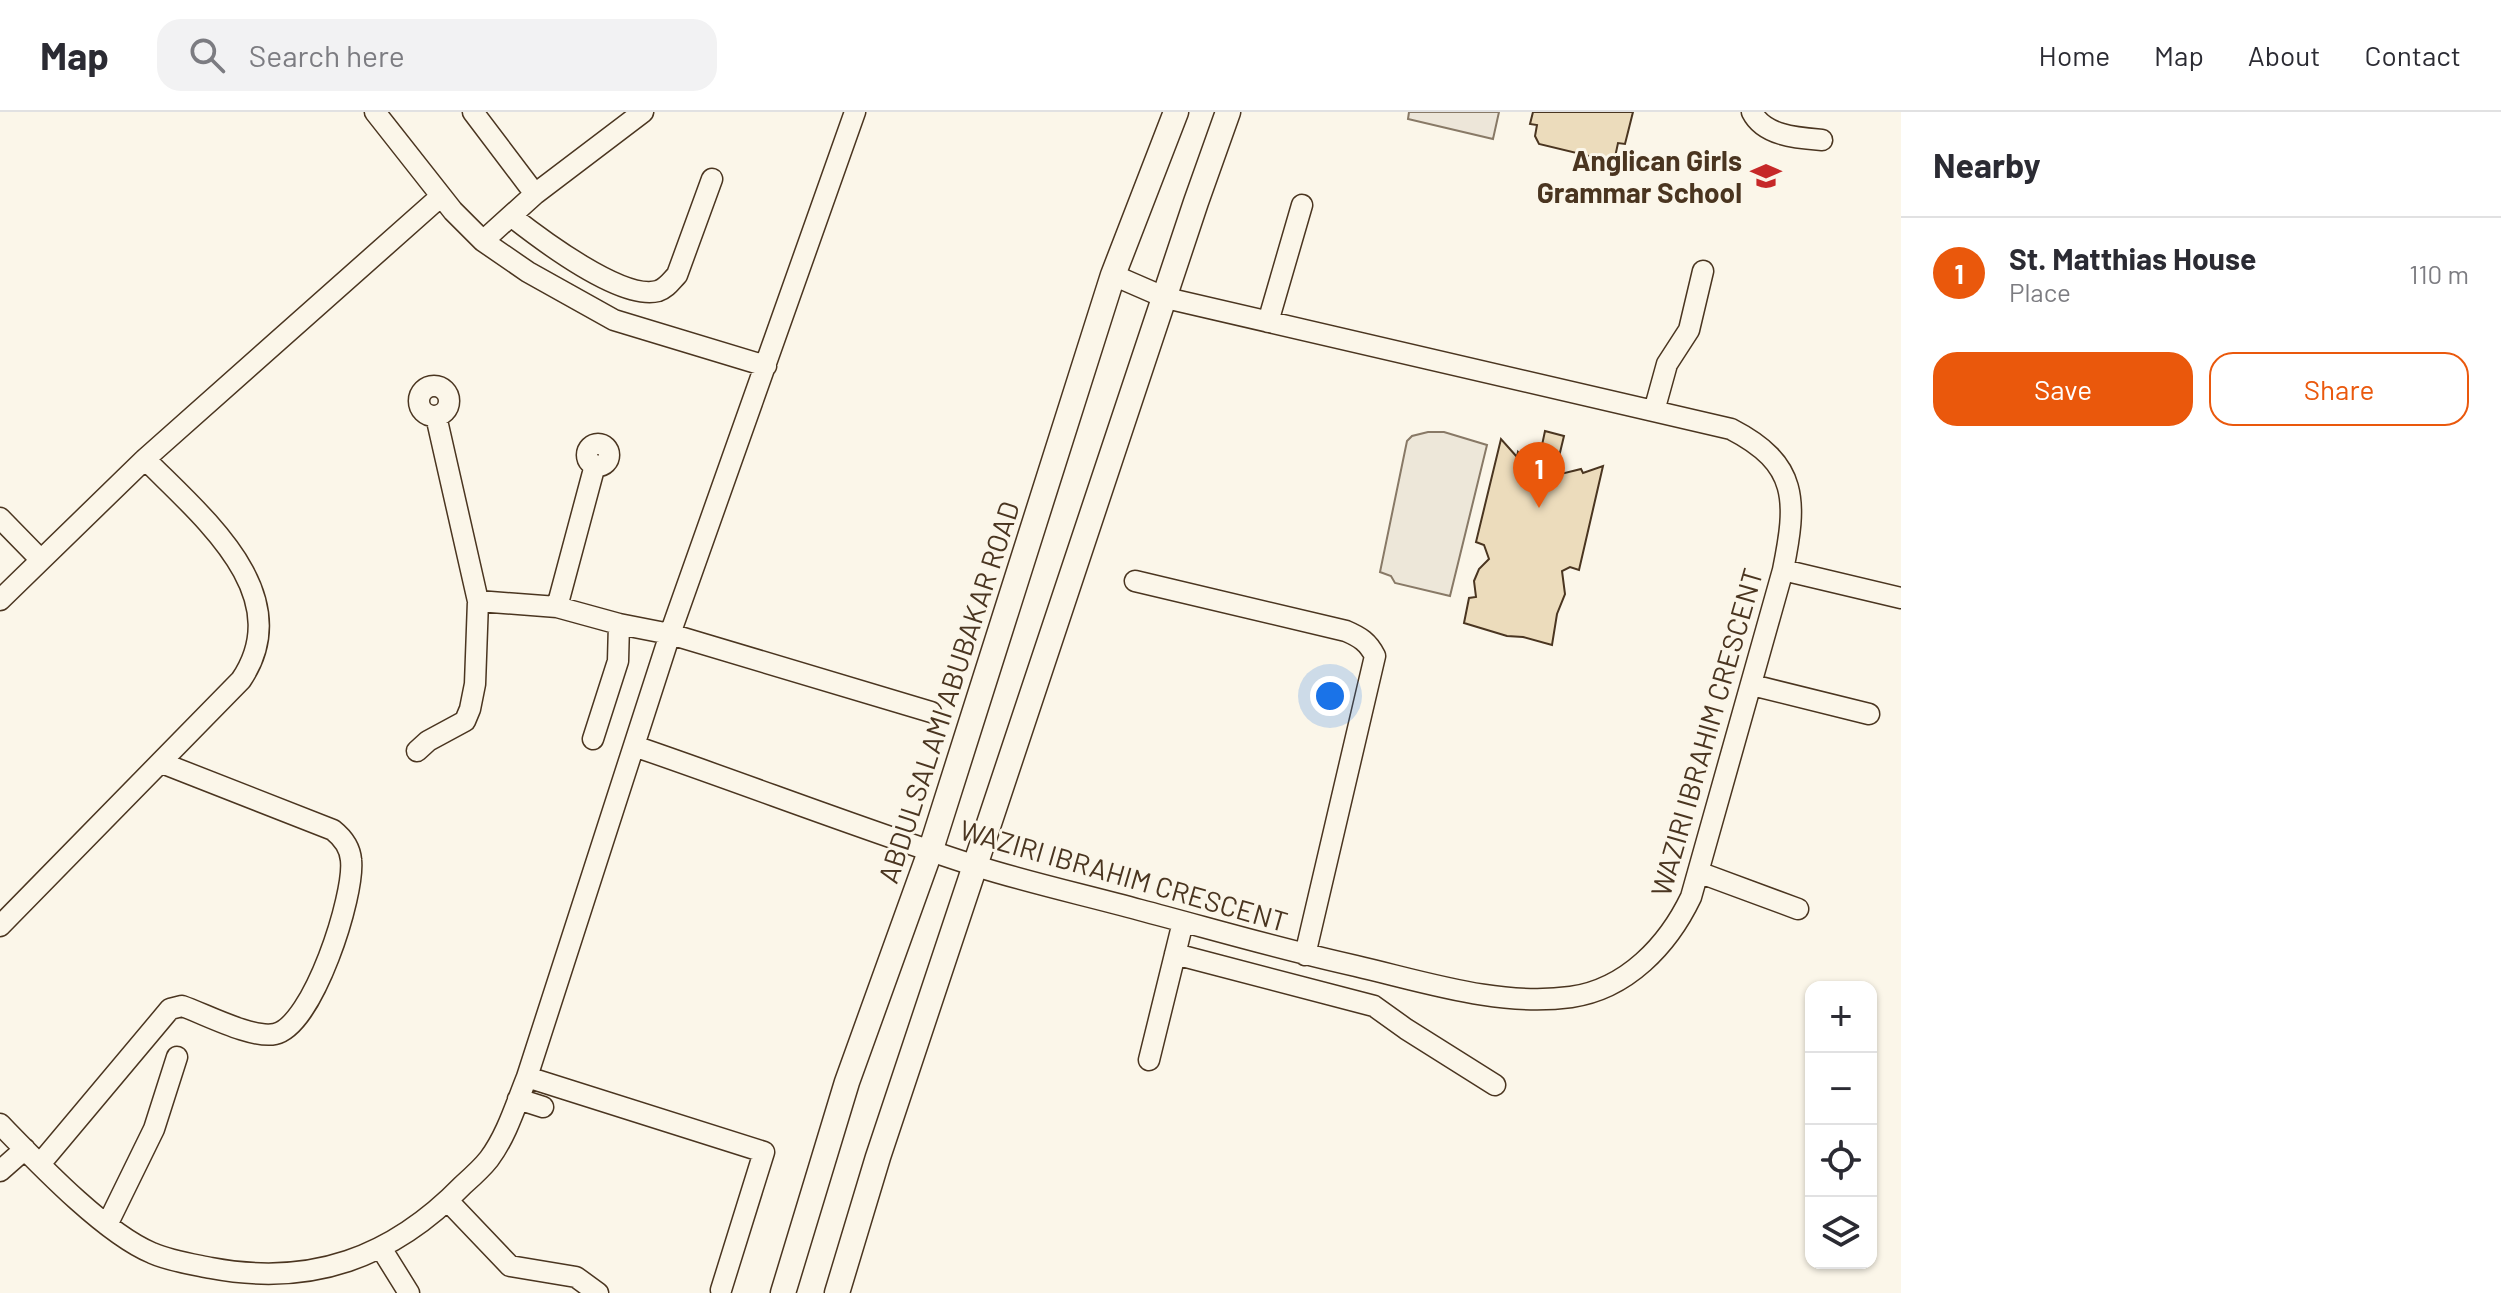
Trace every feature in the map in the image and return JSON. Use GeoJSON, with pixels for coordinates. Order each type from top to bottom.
{"type":"FeatureCollection","features":[{"type":"Feature","properties":{"kind":"main road","name":"ABDULSALAMI ABUBAKAR ROAD"},"geometry":{"type":"LineString","coordinates":[[783,1293],[847,1082],[931,849],[1113,275],[1176,112]]}},
{"type":"Feature","properties":{"kind":"main road"},"geometry":{"type":"LineString","coordinates":[[837,1293],[878,1157],[1228,112]]}},
{"type":"Feature","properties":{"kind":"street"},"geometry":{"type":"LineString","coordinates":[[375,112],[440,197],[483,241],[557,290],[614,320],[766,366]]}},
{"type":"Feature","properties":{"kind":"street"},"geometry":{"type":"LineString","coordinates":[[473,112],[535,194]]}},
{"type":"Feature","properties":{"kind":"street"},"geometry":{"type":"LineString","coordinates":[[483,241],[535,194],[643,112]]}},
{"type":"Feature","properties":{"kind":"street"},"geometry":{"type":"LineString","coordinates":[[0,1124],[107,1225],[150,1253],[240,1283],[294,1284],[381,1248],[406,1234],[448,1201],[488,1160],[502,1137],[527,1077],[670,634],[855,112]]}},
{"type":"Feature","properties":{"kind":"street"},"geometry":{"type":"LineString","coordinates":[[1752,112],[1757,122],[1768,130],[1822,140]]}},
{"type":"Feature","properties":{"kind":"street"},"geometry":{"type":"LineString","coordinates":[[511,216],[550,247],[590,272],[655,292],[667,287],[677,275],[712,179]]}},
{"type":"Feature","properties":{"kind":"street"},"geometry":{"type":"LineString","coordinates":[[0,600],[145,459],[440,197]]}},
{"type":"Feature","properties":{"kind":"street"},"geometry":{"type":"LineString","coordinates":[[1268,322],[1302,205]]}},
{"type":"Feature","properties":{"kind":"street"},"geometry":{"type":"LineString","coordinates":[[1654,411],[1667,364],[1689,330],[1703,271]]}},
{"type":"Feature","properties":{"kind":"street","name":"WAZIRI IBRAHIM CRESCENT"},"geometry":{"type":"LineString","coordinates":[[634,746],[977,866],[1305,955],[1478,993],[1516,998],[1571,997],[1622,977],[1647,960],[1677,925],[1691,897],[1783,570],[1792,524],[1790,491],[1776,460],[1757,442],[1731,429],[1166,298],[1113,275]]}},
{"type":"Feature","properties":{"kind":"street"},"geometry":{"type":"LineString","coordinates":[[417,751],[428,741],[465,721],[475,684],[478,601],[436,416]]}},
{"type":"Feature","properties":{"kind":"street"},"geometry":{"type":"LineString","coordinates":[[0,926],[162,763],[241,680],[253,662],[260,629],[246,574],[223,539],[145,459]]}},
{"type":"Feature","properties":{"kind":"street"},"geometry":{"type":"LineString","coordinates":[[557,607],[595,465]]}},
{"type":"Feature","properties":{"kind":"street"},"geometry":{"type":"LineString","coordinates":[[0,518],[41,560]]}},
{"type":"Feature","properties":{"kind":"street"},"geometry":{"type":"LineString","coordinates":[[1783,570],[1901,598]]}},
{"type":"Feature","properties":{"kind":"street"},"geometry":{"type":"LineString","coordinates":[[1135,581],[1346,631],[1360,637],[1375,656],[1305,955]]}},
{"type":"Feature","properties":{"kind":"street"},"geometry":{"type":"LineString","coordinates":[[478,601],[557,607],[670,634],[931,712]]}},
{"type":"Feature","properties":{"kind":"street"},"geometry":{"type":"LineString","coordinates":[[593,739],[618,661],[619,624]]}},
{"type":"Feature","properties":{"kind":"street"},"geometry":{"type":"LineString","coordinates":[[1752,685],[1869,714]]}},
{"type":"Feature","properties":{"kind":"street"},"geometry":{"type":"LineString","coordinates":[[40,1164],[170,1009],[182,1006],[252,1032],[275,1034],[289,1027],[304,1010],[334,946],[351,873],[351,858],[342,837],[333,830],[162,763]]}},
{"type":"Feature","properties":{"kind":"street"},"geometry":{"type":"LineString","coordinates":[[1698,872],[1798,909]]}},
{"type":"Feature","properties":{"kind":"street"},"geometry":{"type":"LineString","coordinates":[[1149,1060],[1183,922]]}},
{"type":"Feature","properties":{"kind":"street"},"geometry":{"type":"LineString","coordinates":[[1175,954],[1374,1006],[1495,1085]]}},
{"type":"Feature","properties":{"kind":"street"},"geometry":{"type":"LineString","coordinates":[[107,1225],[154,1129],[177,1057]]}},
{"type":"Feature","properties":{"kind":"street"},"geometry":{"type":"LineString","coordinates":[[527,1077],[764,1152],[721,1290]]}},
{"type":"Feature","properties":{"kind":"street"},"geometry":{"type":"LineString","coordinates":[[518,1099],[543,1107]]}},
{"type":"Feature","properties":{"kind":"street"},"geometry":{"type":"LineString","coordinates":[[0,1171],[25,1149]]}},
{"type":"Feature","properties":{"kind":"street"},"geometry":{"type":"LineString","coordinates":[[448,1201],[510,1266],[576,1277],[598,1293]]}},
{"type":"Feature","properties":{"kind":"street"},"geometry":{"type":"LineString","coordinates":[[381,1248],[405,1290]]}},
{"type":"Feature","properties":{"kind":"shaded area"},"geometry":{"type":"Polygon","coordinates":[[[1409,112],[1499,112],[1493,139],[1408,119],[1409,112]]]}},
{"type":"Feature","properties":{"kind":"shaded area"},"geometry":{"type":"Polygon","coordinates":[[[1444,432],[1487,445],[1450,596],[1395,583],[1391,576],[1380,572],[1407,441],[1412,436],[1444,432]]]}},
{"type":"Feature","properties":{"kind":"building"},"geometry":{"type":"Polygon","coordinates":[[[1533,112],[1633,112],[1625,144],[1618,143],[1614,162],[1539,144],[1535,136],[1537,125],[1530,124],[1533,112]]]}},
{"type":"Feature","properties":{"kind":"building"},"geometry":{"type":"Polygon","coordinates":[[[1545,431],[1564,436],[1556,469],[1561,474],[1581,469],[1583,473],[1603,466],[1579,570],[1570,567],[1562,571],[1565,594],[1557,614],[1552,645],[1464,623],[1469,598],[1476,597],[1474,581],[1479,569],[1489,559],[1484,545],[1476,542],[1501,439],[1532,468],[1538,464],[1545,431]]]}},
{"type":"Feature","properties":{"kind":"place","name":"Anglican Girls Grammar School"},"geometry":{"type":"Point","coordinates":[1766,176]}},
{"type":"Feature","properties":{"kind":"place","name":"St. Matthias House"},"geometry":{"type":"Point","coordinates":[1539,508]}}]}
